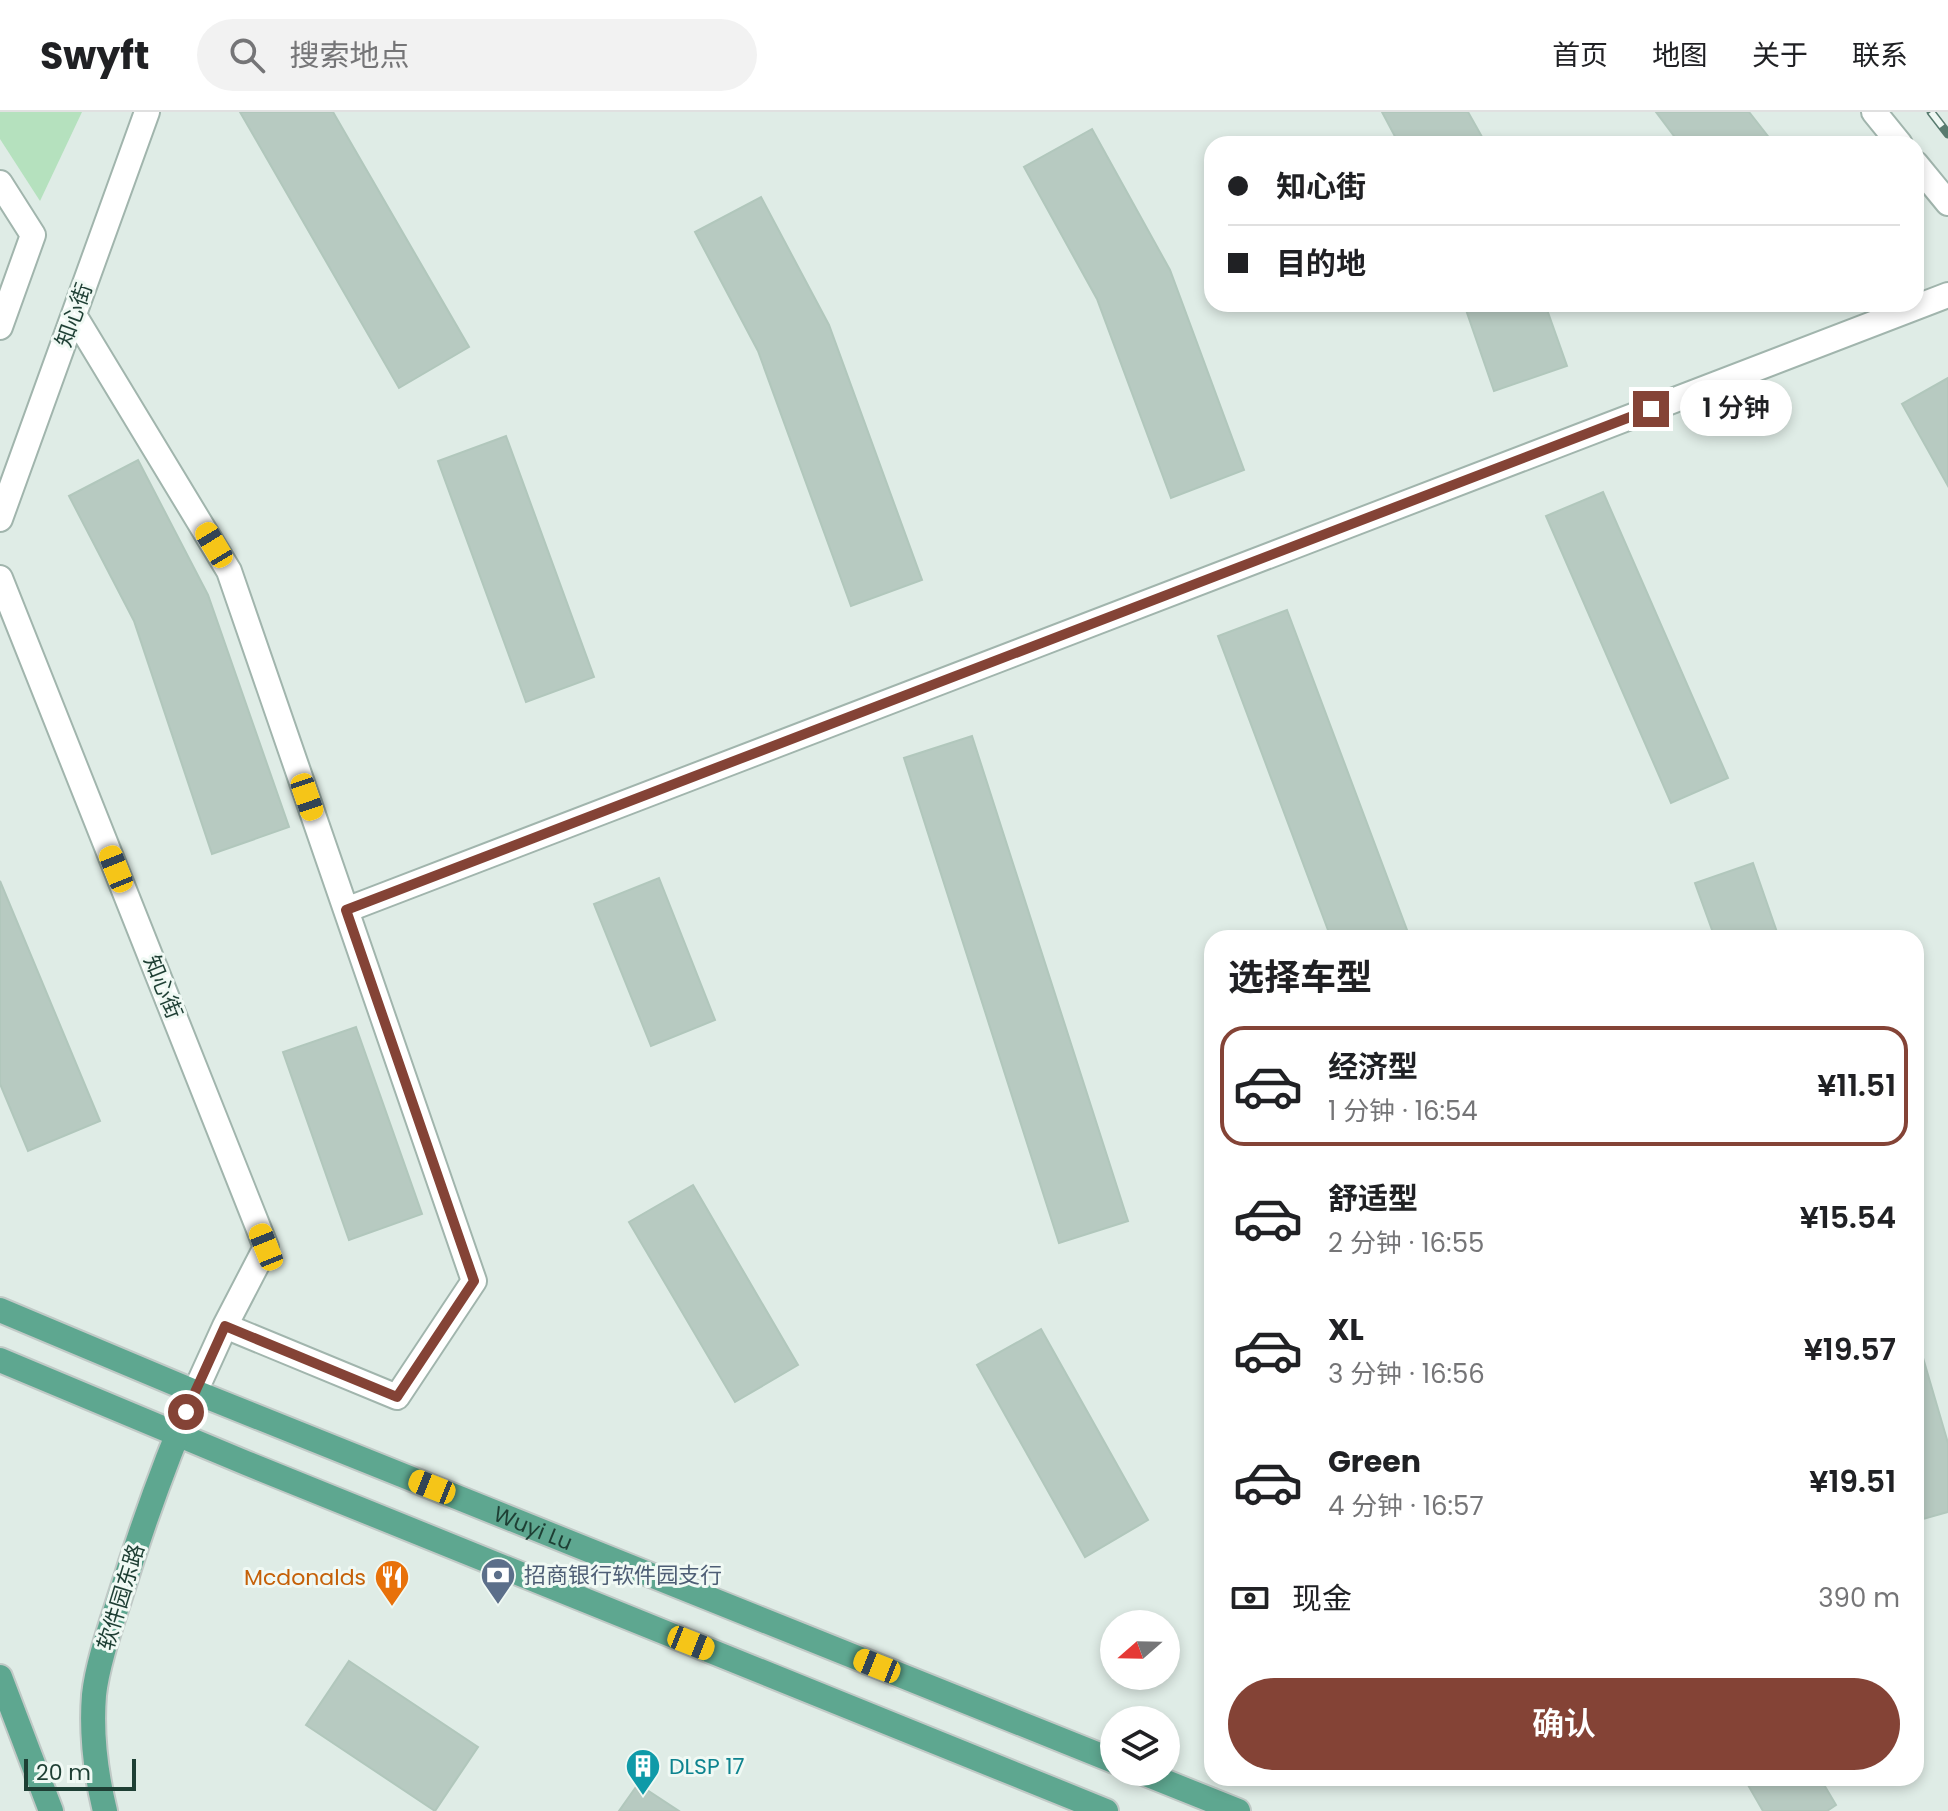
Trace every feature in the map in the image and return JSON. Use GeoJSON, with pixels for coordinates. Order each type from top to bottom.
{"type":"FeatureCollection","features":[{"type":"Feature","properties":{"kind":"main road","name":"Wuyi Lu"},"geometry":{"type":"LineString","coordinates":[[0,1310],[195,1392],[1100,1755]]}},
{"type":"Feature","properties":{"kind":"main road"},"geometry":{"type":"LineString","coordinates":[[0,1360],[246,1463],[1106,1811]]}},
{"type":"Feature","properties":{"kind":"main road","name":"软件园东路"},"geometry":{"type":"LineString","coordinates":[[105,1811],[94,1749],[94,1694],[129,1568],[177,1433],[195,1392]]}},
{"type":"Feature","properties":{"kind":"main road"},"geometry":{"type":"LineString","coordinates":[[0,1677],[51,1811]]}},
{"type":"Feature","properties":{"kind":"main road"},"geometry":{"type":"LineString","coordinates":[[1176,1786],[1238,1811]]}},
{"type":"Feature","properties":{"kind":"street","name":"知心街"},"geometry":{"type":"LineString","coordinates":[[0,519],[147,112]]}},
{"type":"Feature","properties":{"kind":"street"},"geometry":{"type":"LineString","coordinates":[[1874,112],[1894,136]]}},
{"type":"Feature","properties":{"kind":"street"},"geometry":{"type":"LineString","coordinates":[[1924,174],[1948,203]]}},
{"type":"Feature","properties":{"kind":"street"},"geometry":{"type":"LineString","coordinates":[[0,183],[33,235],[0,327]]}},
{"type":"Feature","properties":{"kind":"street"},"geometry":{"type":"LineString","coordinates":[[1924,304],[1948,295]]}},
{"type":"Feature","properties":{"kind":"street"},"geometry":{"type":"LineString","coordinates":[[346,910],[1904,312]]}},
{"type":"Feature","properties":{"kind":"street"},"geometry":{"type":"LineString","coordinates":[[74,315],[229,571],[474,1281],[397,1397],[225,1326]]}},
{"type":"Feature","properties":{"kind":"street","name":"知心街"},"geometry":{"type":"LineString","coordinates":[[0,578],[266,1247],[195,1392]]}},
{"type":"Feature","properties":{"kind":"green space"},"geometry":{"type":"Polygon","coordinates":[[[0,112],[82,112],[40,201],[0,139],[0,112]]]}},
{"type":"Feature","properties":{"kind":"building"},"geometry":{"type":"Polygon","coordinates":[[[240,112],[333,112],[469,347],[399,388],[240,112]]]}},
{"type":"Feature","properties":{"kind":"building"},"geometry":{"type":"Polygon","coordinates":[[[1382,112],[1468,112],[1482,136],[1395,136],[1382,112]]]}},
{"type":"Feature","properties":{"kind":"building"},"geometry":{"type":"Polygon","coordinates":[[[1656,112],[1749,112],[1768,136],[1674,136],[1656,112]]]}},
{"type":"Feature","properties":{"kind":"building"},"geometry":{"type":"Polygon","coordinates":[[[1092,129],[1170,270],[1244,470],[1171,498],[1097,299],[1024,167],[1092,129]]]}},
{"type":"Feature","properties":{"kind":"building"},"geometry":{"type":"Polygon","coordinates":[[[761,197],[829,325],[922,580],[851,606],[758,351],[695,232],[761,197]]]}},
{"type":"Feature","properties":{"kind":"building"},"geometry":{"type":"Polygon","coordinates":[[[1467,312],[1548,312],[1567,366],[1494,391],[1467,312]]]}},
{"type":"Feature","properties":{"kind":"building"},"geometry":{"type":"Polygon","coordinates":[[[1948,378],[1948,486],[1902,404],[1948,378]]]}},
{"type":"Feature","properties":{"kind":"building"},"geometry":{"type":"Polygon","coordinates":[[[506,436],[594,677],[526,702],[438,461],[506,436]]]}},
{"type":"Feature","properties":{"kind":"building"},"geometry":{"type":"Polygon","coordinates":[[[138,460],[208,595],[289,827],[212,854],[134,621],[69,496],[138,460]]]}},
{"type":"Feature","properties":{"kind":"building"},"geometry":{"type":"Polygon","coordinates":[[[1603,492],[1728,778],[1671,803],[1546,516],[1603,492]]]}},
{"type":"Feature","properties":{"kind":"building"},"geometry":{"type":"Polygon","coordinates":[[[1287,610],[1407,930],[1328,930],[1218,636],[1287,610]]]}},
{"type":"Feature","properties":{"kind":"building"},"geometry":{"type":"Polygon","coordinates":[[[972,736],[1128,1221],[1059,1243],[904,758],[972,736]]]}},
{"type":"Feature","properties":{"kind":"building"},"geometry":{"type":"Polygon","coordinates":[[[1753,863],[1776,930],[1712,930],[1695,883],[1753,863]]]}},
{"type":"Feature","properties":{"kind":"building"},"geometry":{"type":"Polygon","coordinates":[[[659,878],[715,1020],[651,1046],[594,904],[659,878]]]}},
{"type":"Feature","properties":{"kind":"building"},"geometry":{"type":"Polygon","coordinates":[[[0,881],[100,1121],[28,1151],[0,1084],[0,881]]]}},
{"type":"Feature","properties":{"kind":"building"},"geometry":{"type":"Polygon","coordinates":[[[356,1027],[422,1214],[349,1240],[283,1052],[356,1027]]]}},
{"type":"Feature","properties":{"kind":"building"},"geometry":{"type":"Polygon","coordinates":[[[693,1185],[798,1365],[735,1402],[629,1222],[693,1185]]]}},
{"type":"Feature","properties":{"kind":"building"},"geometry":{"type":"Polygon","coordinates":[[[1041,1329],[1148,1520],[1085,1557],[977,1365],[1041,1329]]]}},
{"type":"Feature","properties":{"kind":"building"},"geometry":{"type":"Polygon","coordinates":[[[1924,1361],[1948,1443],[1948,1512],[1924,1519],[1924,1361]]]}},
{"type":"Feature","properties":{"kind":"building"},"geometry":{"type":"Polygon","coordinates":[[[349,1661],[478,1747],[435,1811],[306,1725],[349,1661]]]}},
{"type":"Feature","properties":{"kind":"building","name":"DLSP 17"},"geometry":{"type":"Polygon","coordinates":[[[638,1784],[679,1811],[619,1811],[638,1784]]]}},
{"type":"Feature","properties":{"kind":"building"},"geometry":{"type":"Polygon","coordinates":[[[1749,1786],[1825,1786],[1836,1805],[1827,1811],[1763,1811],[1749,1786]]]}},
{"type":"Feature","properties":{"kind":"railway"},"geometry":{"type":"LineString","coordinates":[[1931,112],[1948,134]]}},
{"type":"Feature","properties":{"kind":"place","name":"招商银行软件园支行"},"geometry":{"type":"Point","coordinates":[498,1606]}},
{"type":"Feature","properties":{"kind":"place","name":"Mcdonalds"},"geometry":{"type":"Point","coordinates":[392,1608]}},
{"type":"Feature","properties":{"kind":"place","name":"DLSP 17"},"geometry":{"type":"Point","coordinates":[643,1797]}},
{"type":"Feature","properties":{"kind":"route"},"geometry":{"type":"LineString","coordinates":[[186,1412],[225,1326],[397,1397],[474,1281],[346,910],[1651,409]]}}]}
